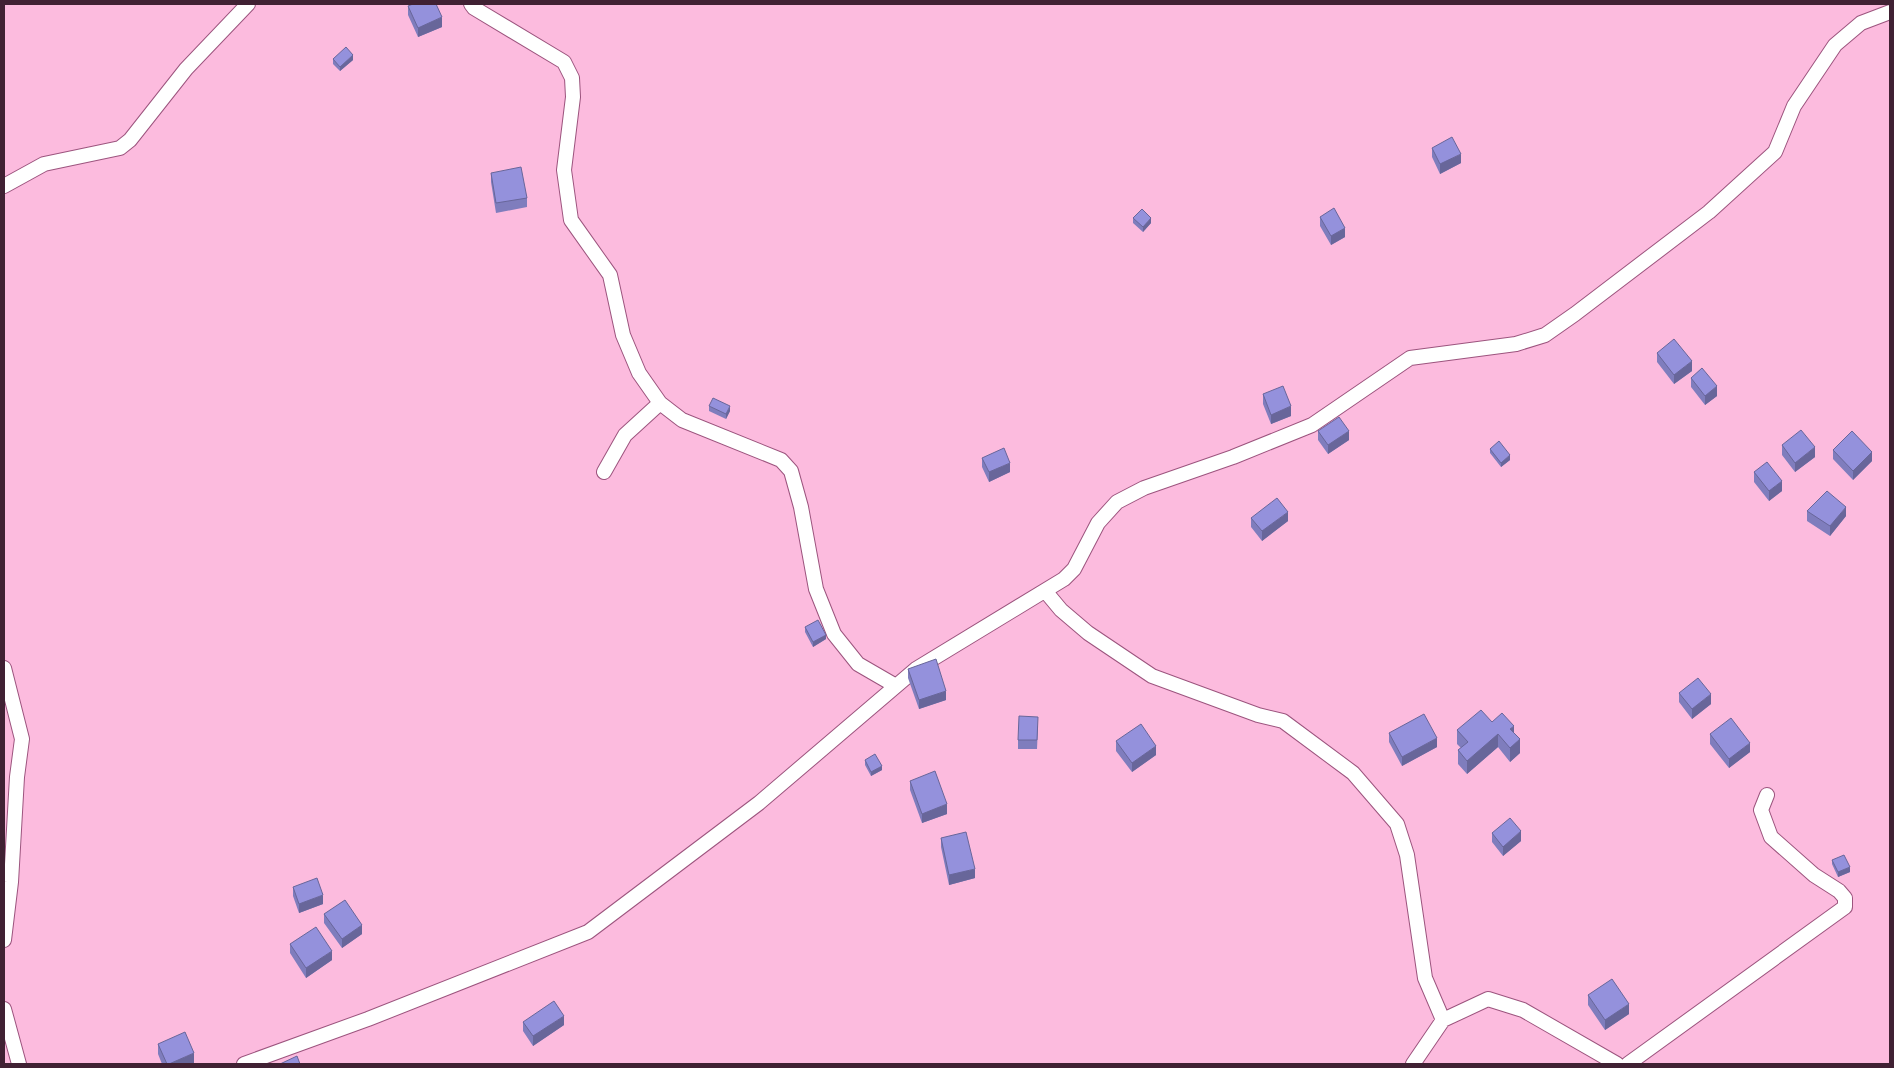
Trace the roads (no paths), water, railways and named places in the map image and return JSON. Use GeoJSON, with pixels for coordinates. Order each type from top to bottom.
{"type":"FeatureCollection","features":[{"type":"Feature","properties":{"kind":"street"},"geometry":{"type":"LineString","coordinates":[[4,186],[44,164],[120,148],[130,140],[186,69],[248,4]]}},
{"type":"Feature","properties":{"kind":"street"},"geometry":{"type":"LineString","coordinates":[[471,4],[474,8],[564,62],[572,78],[572,98],[564,170],[571,220],[610,275],[623,335],[639,373],[660,403],[682,420],[781,460],[791,471],[801,507],[816,589],[834,634],[858,664],[896,686]]}},
{"type":"Feature","properties":{"kind":"street"},"geometry":{"type":"LineString","coordinates":[[251,1063],[368,1020],[588,932],[759,803],[916,669],[1046,592],[1064,579],[1074,569],[1098,523],[1117,502],[1144,488],[1233,457],[1312,425],[1410,358],[1516,344],[1545,335],[1576,314],[1709,212],[1775,152],[1794,106],[1836,45],[1861,23],[1890,12]]}},
{"type":"Feature","properties":{"kind":"street"},"geometry":{"type":"LineString","coordinates":[[604,472],[625,435],[660,403]]}},
{"type":"Feature","properties":{"kind":"street"},"geometry":{"type":"LineString","coordinates":[[1046,592],[1061,610],[1088,633],[1152,676],[1258,715],[1283,721],[1353,773],[1397,824],[1407,855],[1425,978],[1443,1020]]}},
{"type":"Feature","properties":{"kind":"street"},"geometry":{"type":"LineString","coordinates":[[4,668],[22,739],[17,777],[11,882],[4,940]]}},
{"type":"Feature","properties":{"kind":"street"},"geometry":{"type":"LineString","coordinates":[[1628,1064],[1845,907],[1845,898],[1839,891],[1814,875],[1771,837],[1761,810],[1767,795]]}},
{"type":"Feature","properties":{"kind":"street"},"geometry":{"type":"LineString","coordinates":[[1413,1064],[1443,1020],[1488,999],[1524,1010],[1617,1064]]}},
{"type":"Feature","properties":{"kind":"street"},"geometry":{"type":"LineString","coordinates":[[4,1010],[19,1064]]}}]}
